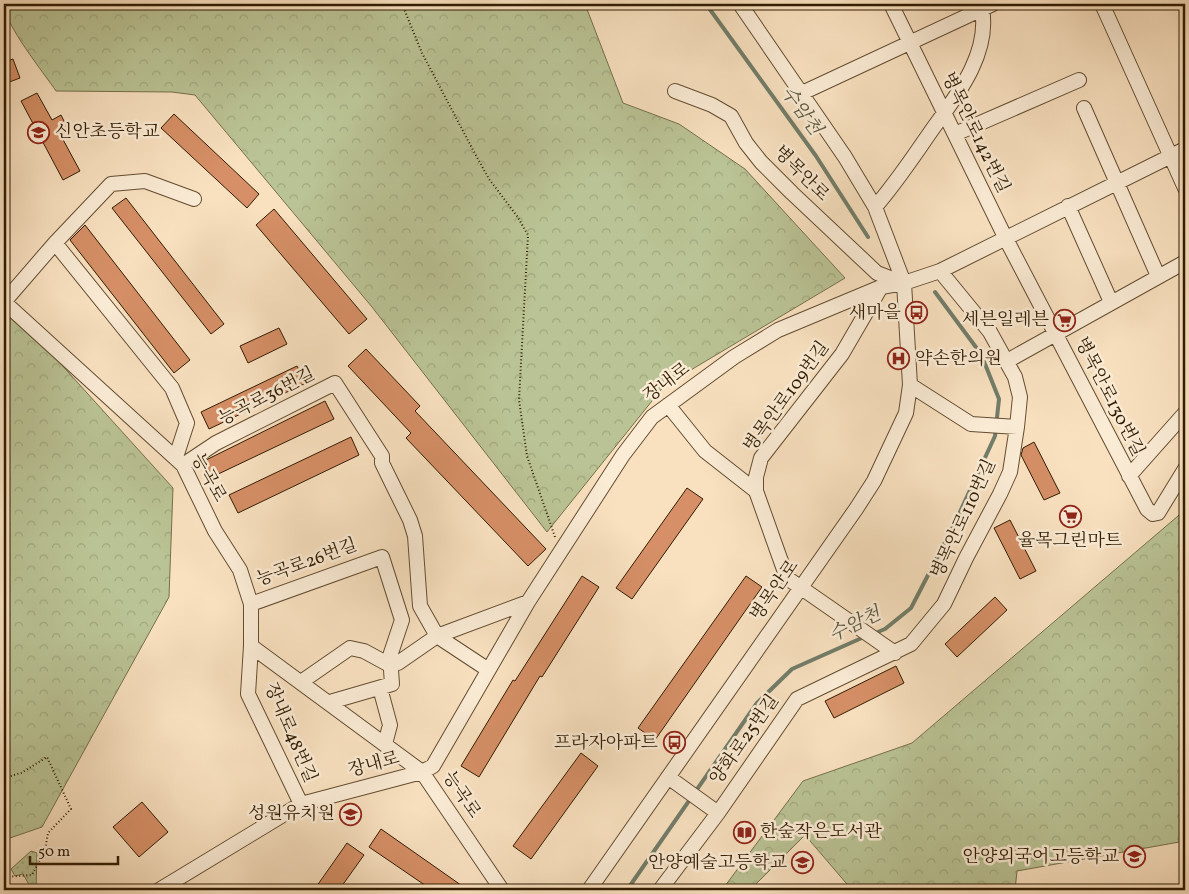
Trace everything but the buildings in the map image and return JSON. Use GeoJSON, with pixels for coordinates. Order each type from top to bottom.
{"type":"FeatureCollection","features":[{"type":"Feature","properties":{"kind":"street","name":"병목안로"},"geometry":{"type":"LineString","coordinates":[[589,890],[874,481],[906,413],[910,385],[904,283],[875,207],[845,157],[740,4]]}},
{"type":"Feature","properties":{"kind":"street","name":"병목안로142번길"},"geometry":{"type":"LineString","coordinates":[[891,4],[1006,239]]}},
{"type":"Feature","properties":{"kind":"street"},"geometry":{"type":"LineString","coordinates":[[1102,4],[1185,188]]}},
{"type":"Feature","properties":{"kind":"street"},"geometry":{"type":"LineString","coordinates":[[802,94],[988,6]]}},
{"type":"Feature","properties":{"kind":"street"},"geometry":{"type":"LineString","coordinates":[[875,207],[898,180],[966,81],[979,47],[988,6]]}},
{"type":"Feature","properties":{"kind":"street"},"geometry":{"type":"LineString","coordinates":[[954,134],[1079,80]]}},
{"type":"Feature","properties":{"kind":"street","name":"병목안로"},"geometry":{"type":"LineString","coordinates":[[675,91],[712,104],[731,116],[746,144],[792,193],[877,273],[904,283]]}},
{"type":"Feature","properties":{"kind":"street"},"geometry":{"type":"LineString","coordinates":[[1084,108],[1158,276]]}},
{"type":"Feature","properties":{"kind":"street"},"geometry":{"type":"LineString","coordinates":[[904,283],[940,271],[1185,149]]}},
{"type":"Feature","properties":{"kind":"street"},"geometry":{"type":"LineString","coordinates":[[4,302],[54,243],[111,184],[145,182],[194,199]]}},
{"type":"Feature","properties":{"kind":"street"},"geometry":{"type":"LineString","coordinates":[[1068,206],[1111,302]]}},
{"type":"Feature","properties":{"kind":"street","name":"병목안로130번길"},"geometry":{"type":"LineString","coordinates":[[1006,239],[1146,509],[1153,514],[1158,513],[1185,469]]}},
{"type":"Feature","properties":{"kind":"street"},"geometry":{"type":"LineString","coordinates":[[54,243],[172,388],[187,423],[179,461]]}},
{"type":"Feature","properties":{"kind":"street","name":"병목안로130번길"},"geometry":{"type":"LineString","coordinates":[[1056,334],[1185,262]]}},
{"type":"Feature","properties":{"kind":"street","name":"병목안로110번길"},"geometry":{"type":"LineString","coordinates":[[890,649],[911,644],[944,604],[1010,472],[1014,426],[1020,397],[1015,377],[990,332],[940,271]]}},
{"type":"Feature","properties":{"kind":"street","name":"장내로"},"geometry":{"type":"LineString","coordinates":[[159,890],[301,804],[422,772],[433,766],[487,669],[528,602],[623,455],[652,417],[734,357],[778,330],[881,287],[904,283]]}},
{"type":"Feature","properties":{"kind":"street","name":"병목안로109번길"},"geometry":{"type":"LineString","coordinates":[[800,586],[788,578],[756,492],[756,478],[761,458],[842,354],[881,287]]}},
{"type":"Feature","properties":{"kind":"street","name":"능곡로"},"geometry":{"type":"LineString","coordinates":[[4,302],[179,461],[215,531],[240,570],[251,604],[251,646],[330,702],[422,772],[502,890]]}},
{"type":"Feature","properties":{"kind":"street"},"geometry":{"type":"LineString","coordinates":[[1006,361],[1056,334]]}},
{"type":"Feature","properties":{"kind":"street","name":"능곡로36번길"},"geometry":{"type":"LineString","coordinates":[[179,461],[336,383],[382,456],[382,463],[410,520],[415,536],[420,606],[437,636],[487,669]]}},
{"type":"Feature","properties":{"kind":"street"},"geometry":{"type":"LineString","coordinates":[[910,385],[977,426],[1014,426]]}},
{"type":"Feature","properties":{"kind":"street"},"geometry":{"type":"LineString","coordinates":[[668,405],[705,451],[756,492]]}},
{"type":"Feature","properties":{"kind":"street","name":"병목안로130번길"},"geometry":{"type":"LineString","coordinates":[[1129,476],[1185,413]]}},
{"type":"Feature","properties":{"kind":"street","name":"능곡로26번길"},"geometry":{"type":"LineString","coordinates":[[251,604],[382,557],[402,620]]}},
{"type":"Feature","properties":{"kind":"street"},"geometry":{"type":"LineString","coordinates":[[800,586],[890,649]]}},
{"type":"Feature","properties":{"kind":"street"},"geometry":{"type":"LineString","coordinates":[[301,682],[350,648],[364,651],[391,663],[398,663],[437,636],[528,602]]}},
{"type":"Feature","properties":{"kind":"street"},"geometry":{"type":"LineString","coordinates":[[330,702],[392,684],[390,656],[402,620],[420,606]]}},
{"type":"Feature","properties":{"kind":"street","name":"장내로48번길"},"geometry":{"type":"LineString","coordinates":[[251,646],[248,694],[301,804]]}},
{"type":"Feature","properties":{"kind":"street","name":"양화로25번길"},"geometry":{"type":"LineString","coordinates":[[660,890],[713,810],[797,699],[890,649]]}},
{"type":"Feature","properties":{"kind":"street"},"geometry":{"type":"LineString","coordinates":[[380,688],[390,726],[385,744]]}},
{"type":"Feature","properties":{"kind":"street"},"geometry":{"type":"LineString","coordinates":[[668,777],[713,810]]}},
{"type":"Feature","properties":{"kind":"path"},"geometry":{"type":"LineString","coordinates":[[402,4],[422,53],[473,150],[489,179],[518,216],[528,235],[518,400],[526,456],[562,550]]}},
{"type":"Feature","properties":{"kind":"path"},"geometry":{"type":"LineString","coordinates":[[4,778],[22,772],[47,757],[71,808],[48,833],[45,850],[32,875],[4,877]]}},
{"type":"Feature","properties":{"kind":"green space"},"geometry":{"type":"Polygon","coordinates":[[[4,4],[585,4],[623,103],[679,124],[745,169],[845,278],[664,386],[547,532],[372,307],[195,95],[172,92],[56,91],[17,36],[10,24],[4,4]]]}},
{"type":"Feature","properties":{"kind":"green space"},"geometry":{"type":"Polygon","coordinates":[[[4,312],[21,320],[173,488],[169,597],[42,827],[4,840],[4,312]]]}},
{"type":"Feature","properties":{"kind":"green space"},"geometry":{"type":"Polygon","coordinates":[[[1185,510],[1185,841],[1017,871],[1015,890],[852,890],[805,835],[750,890],[722,890],[803,781],[912,743],[1185,510]]]}},
{"type":"Feature","properties":{"kind":"green space"},"geometry":{"type":"Polygon","coordinates":[[[31,851],[37,853],[36,890],[32,890],[23,874],[15,876],[11,869],[31,851]]]}},
{"type":"Feature","properties":{"kind":"waterway","name":"수암천"},"geometry":{"type":"LineString","coordinates":[[706,4],[816,156],[868,237]]}},
{"type":"Feature","properties":{"kind":"waterway","name":"수암천"},"geometry":{"type":"LineString","coordinates":[[873,634],[885,629],[911,608],[954,525],[995,436],[999,399],[981,354],[935,292]]}},
{"type":"Feature","properties":{"kind":"waterway","name":"수암천"},"geometry":{"type":"LineString","coordinates":[[627,890],[757,703],[792,669],[864,637]]}},
{"type":"Feature","properties":{"kind":"place","name":"신안초등학교"},"geometry":{"type":"Point","coordinates":[39,132]}},
{"type":"Feature","properties":{"kind":"place","name":"새마을"},"geometry":{"type":"Point","coordinates":[917,313]}},
{"type":"Feature","properties":{"kind":"place","name":"세븐일레븐"},"geometry":{"type":"Point","coordinates":[1065,320]}},
{"type":"Feature","properties":{"kind":"place","name":"약손한의원"},"geometry":{"type":"Point","coordinates":[899,359]}},
{"type":"Feature","properties":{"kind":"place","name":"율목그린마트"},"geometry":{"type":"Point","coordinates":[1070,516]}},
{"type":"Feature","properties":{"kind":"place","name":"프라자아파트"},"geometry":{"type":"Point","coordinates":[674,743]}},
{"type":"Feature","properties":{"kind":"place","name":"성원유치원"},"geometry":{"type":"Point","coordinates":[351,814]}},
{"type":"Feature","properties":{"kind":"place","name":"한숲작은도서관"},"geometry":{"type":"Point","coordinates":[744,832]}},
{"type":"Feature","properties":{"kind":"place","name":"안양외국어고등학교"},"geometry":{"type":"Point","coordinates":[1135,857]}},
{"type":"Feature","properties":{"kind":"place","name":"안양예술고등학교"},"geometry":{"type":"Point","coordinates":[803,863]}}]}
